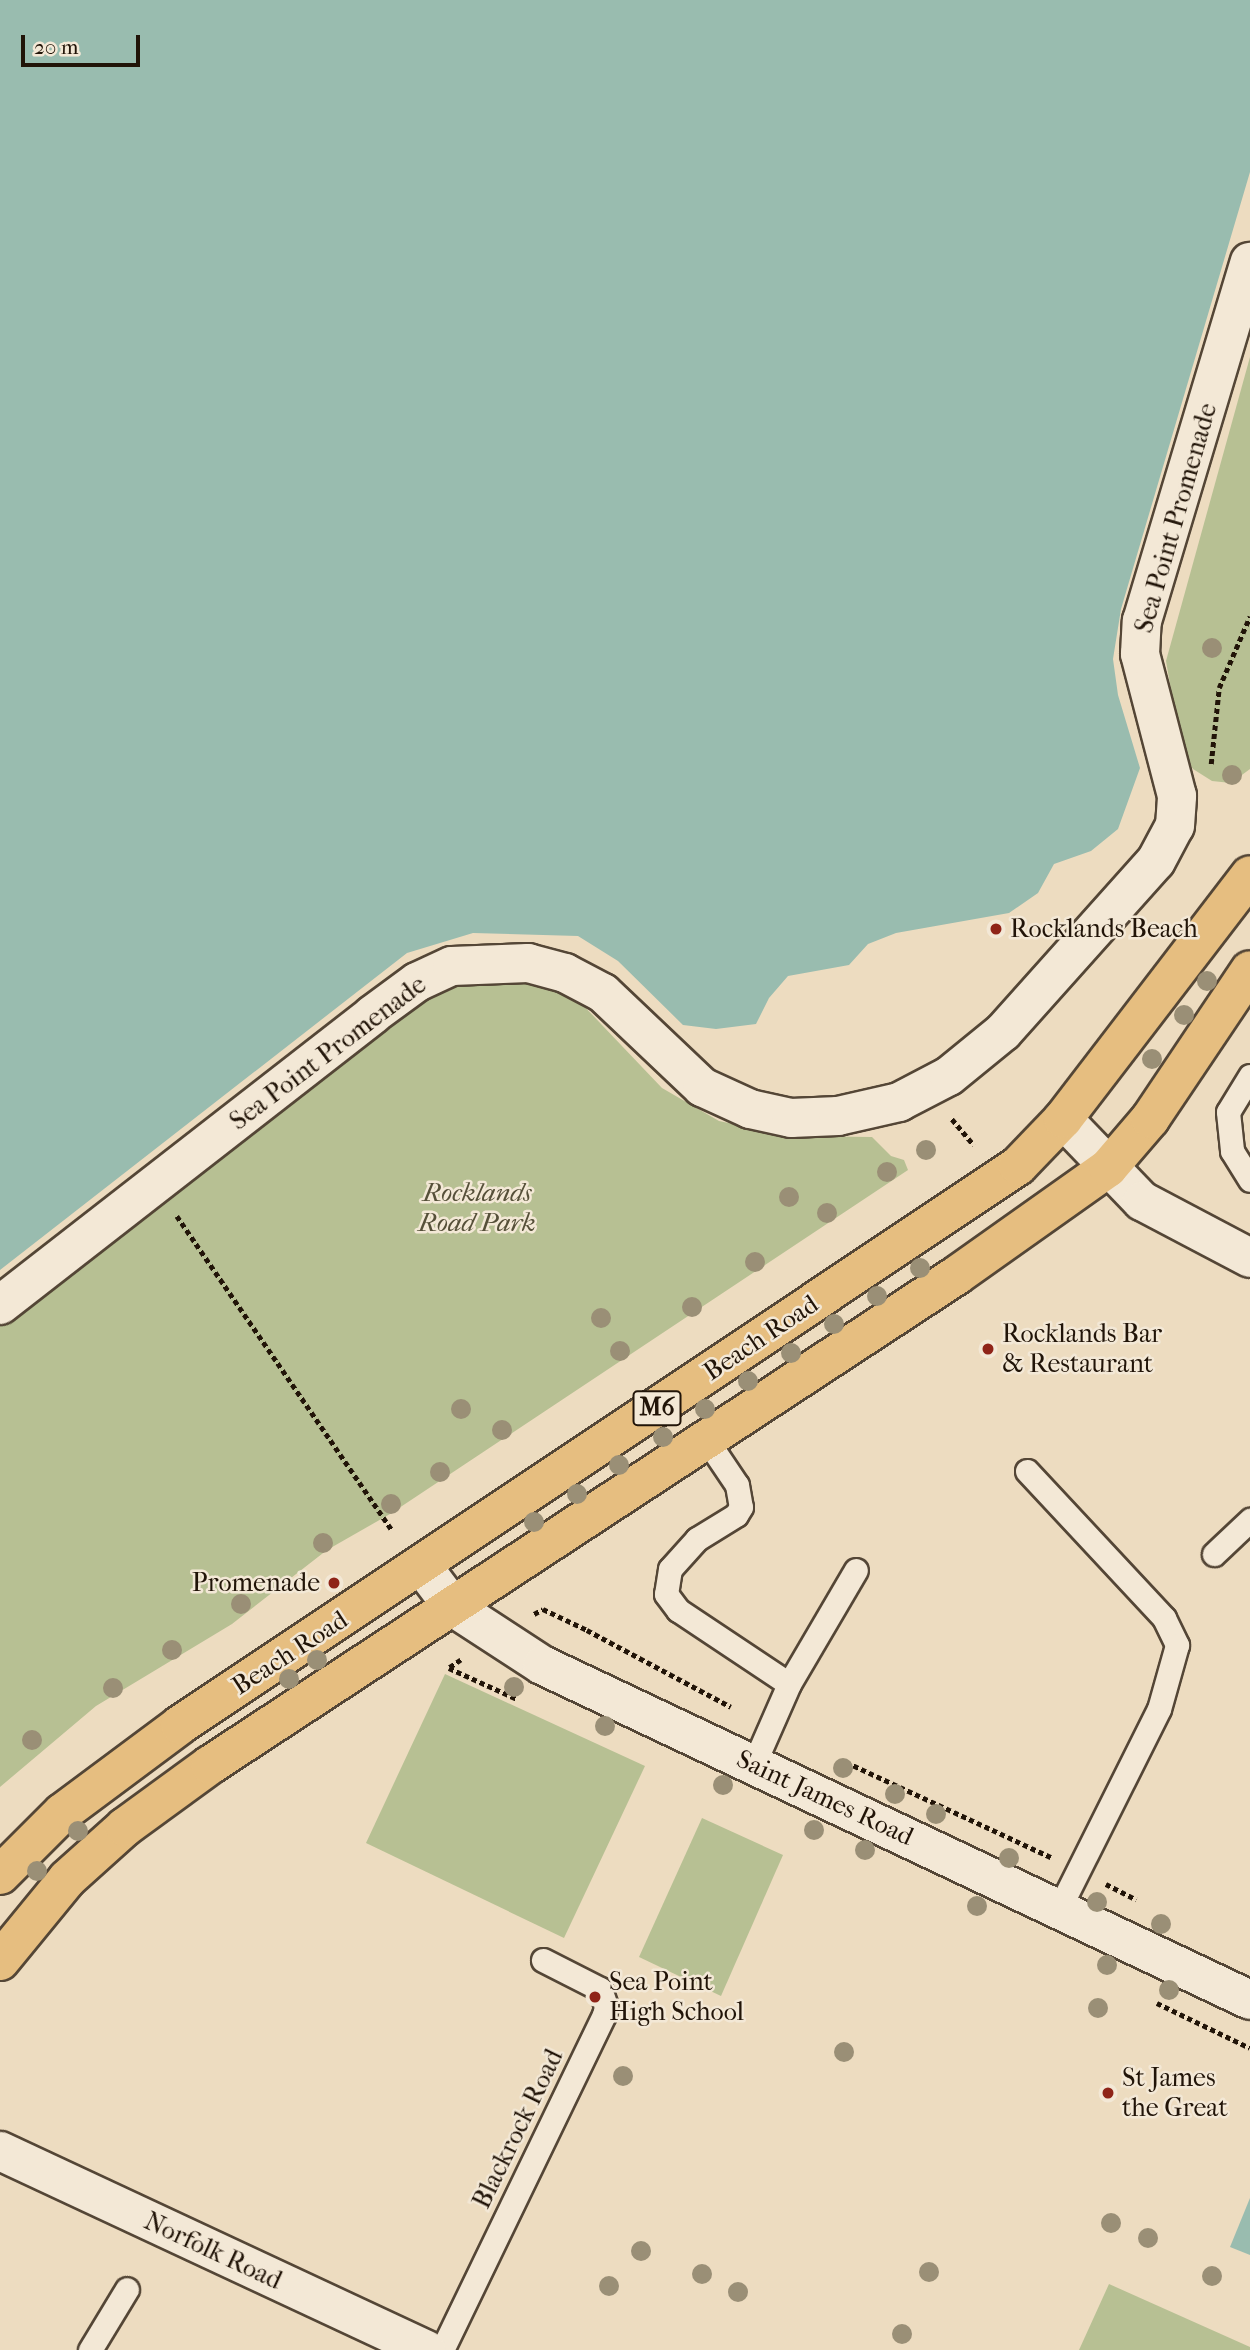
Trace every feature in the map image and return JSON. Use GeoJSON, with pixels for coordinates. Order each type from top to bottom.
{"type":"FeatureCollection","features":[{"type":"Feature","properties":{"kind":"main road","name":"Beach Road"},"geometry":{"type":"LineString","coordinates":[[0,1875],[62,1813],[180,1725],[1018,1166],[1063,1119],[1250,875]]}},
{"type":"Feature","properties":{"kind":"main road","name":"Beach Road"},"geometry":{"type":"LineString","coordinates":[[0,1961],[67,1879],[125,1827],[210,1765],[706,1439],[1108,1168],[1150,1119],[1247,982]]}},
{"type":"Feature","properties":{"kind":"main road"},"geometry":{"type":"LineString","coordinates":[[180,1725],[210,1765]]}},
{"type":"Feature","properties":{"kind":"street","name":"Sea Point Promenade"},"geometry":{"type":"LineString","coordinates":[[0,1305],[416,982],[452,966],[492,961],[528,963],[565,973],[603,993],[702,1087],[750,1109],[791,1118],[826,1116],[900,1102],[938,1083],[1003,1032],[1072,960],[1156,861],[1175,826],[1177,804],[1140,654],[1142,621],[1250,262]]}},
{"type":"Feature","properties":{"kind":"street"},"geometry":{"type":"LineString","coordinates":[[1063,1119],[1108,1168],[1169,1218],[1250,1258]]}},
{"type":"Feature","properties":{"kind":"street","name":"Saint James Road"},"geometry":{"type":"LineString","coordinates":[[422,1566],[453,1606],[542,1665],[1250,2000]]}},
{"type":"Feature","properties":{"kind":"street","name":"Norfolk Road"},"geometry":{"type":"LineString","coordinates":[[0,2151],[426,2350]]}},
{"type":"Feature","properties":{"kind":"lane"},"geometry":{"type":"LineString","coordinates":[[1250,1076],[1235,1098],[1228,1121],[1232,1151],[1250,1181]]}},
{"type":"Feature","properties":{"kind":"lane"},"geometry":{"type":"LineString","coordinates":[[706,1439],[732,1476],[742,1498],[741,1507],[736,1515],[697,1539],[670,1569],[666,1594],[678,1609],[789,1684]]}},
{"type":"Feature","properties":{"kind":"lane"},"geometry":{"type":"LineString","coordinates":[[1027,1471],[1164,1618],[1177,1645],[1158,1709],[1059,1909]]}},
{"type":"Feature","properties":{"kind":"lane"},"geometry":{"type":"LineString","coordinates":[[1214,1554],[1250,1521]]}},
{"type":"Feature","properties":{"kind":"lane"},"geometry":{"type":"LineString","coordinates":[[753,1766],[789,1684],[856,1570]]}},
{"type":"Feature","properties":{"kind":"lane","name":"Blackrock Road"},"geometry":{"type":"LineString","coordinates":[[442,2350],[604,2015],[606,2006],[600,1989],[543,1960]]}},
{"type":"Feature","properties":{"kind":"lane"},"geometry":{"type":"LineString","coordinates":[[90,2350],[127,2289]]}},
{"type":"Feature","properties":{"kind":"path"},"geometry":{"type":"LineString","coordinates":[[1177,804],[1210,766],[1219,688],[1250,616]]}},
{"type":"Feature","properties":{"kind":"path"},"geometry":{"type":"LineString","coordinates":[[156,1184],[392,1530]]}},
{"type":"Feature","properties":{"kind":"path"},"geometry":{"type":"LineString","coordinates":[[498,1635],[543,1609],[771,1727]]}},
{"type":"Feature","properties":{"kind":"path"},"geometry":{"type":"LineString","coordinates":[[842,1760],[1138,1900]]}},
{"type":"Feature","properties":{"kind":"green space"},"geometry":{"type":"Polygon","coordinates":[[[1250,357],[1250,769],[1231,783],[1212,781],[1193,769],[1182,754],[1166,661],[1250,357]]]}},
{"type":"Feature","properties":{"kind":"green space","name":"Rocklands Road Park"},"geometry":{"type":"Polygon","coordinates":[[[466,976],[548,985],[581,1003],[662,1088],[719,1121],[790,1136],[872,1137],[891,1156],[904,1160],[908,1170],[390,1514],[327,1550],[232,1624],[96,1706],[0,1787],[0,1321],[406,1000],[466,976]]]}},
{"type":"Feature","properties":{"kind":"green space"},"geometry":{"type":"Polygon","coordinates":[[[445,1674],[645,1766],[564,1938],[366,1843],[445,1674]]]}},
{"type":"Feature","properties":{"kind":"green space"},"geometry":{"type":"Polygon","coordinates":[[[702,1818],[783,1855],[721,1996],[639,1957],[702,1818]]]}},
{"type":"Feature","properties":{"kind":"green space"},"geometry":{"type":"Polygon","coordinates":[[[1109,2284],[1250,2347],[1250,2350],[1079,2350],[1109,2284]]]}},
{"type":"Feature","properties":{"kind":"shaded area"},"geometry":{"type":"Polygon","coordinates":[[[0,0],[1250,0],[1250,172],[1121,609],[1113,659],[1118,695],[1140,768],[1118,829],[1091,851],[1054,864],[1038,893],[1009,913],[896,933],[868,944],[849,965],[788,976],[769,998],[756,1024],[716,1029],[683,1025],[618,961],[578,936],[473,933],[407,953],[0,1270],[0,0]]]}},
{"type":"Feature","properties":{"kind":"shaded area"},"geometry":{"type":"Polygon","coordinates":[[[1250,2198],[1250,2255],[1230,2247],[1250,2198]]]}},
{"type":"Feature","properties":{"kind":"place","name":"Rocklands Beach"},"geometry":{"type":"Point","coordinates":[996,929]}},
{"type":"Feature","properties":{"kind":"place","name":"Rocklands Bar & Restaurant"},"geometry":{"type":"Point","coordinates":[988,1349]}},
{"type":"Feature","properties":{"kind":"place","name":"Promenade"},"geometry":{"type":"Point","coordinates":[334,1583]}},
{"type":"Feature","properties":{"kind":"place","name":"Sea Point High School"},"geometry":{"type":"Point","coordinates":[595,1997]}},
{"type":"Feature","properties":{"kind":"place","name":"St James the Great"},"geometry":{"type":"Point","coordinates":[1108,2093]}}]}
